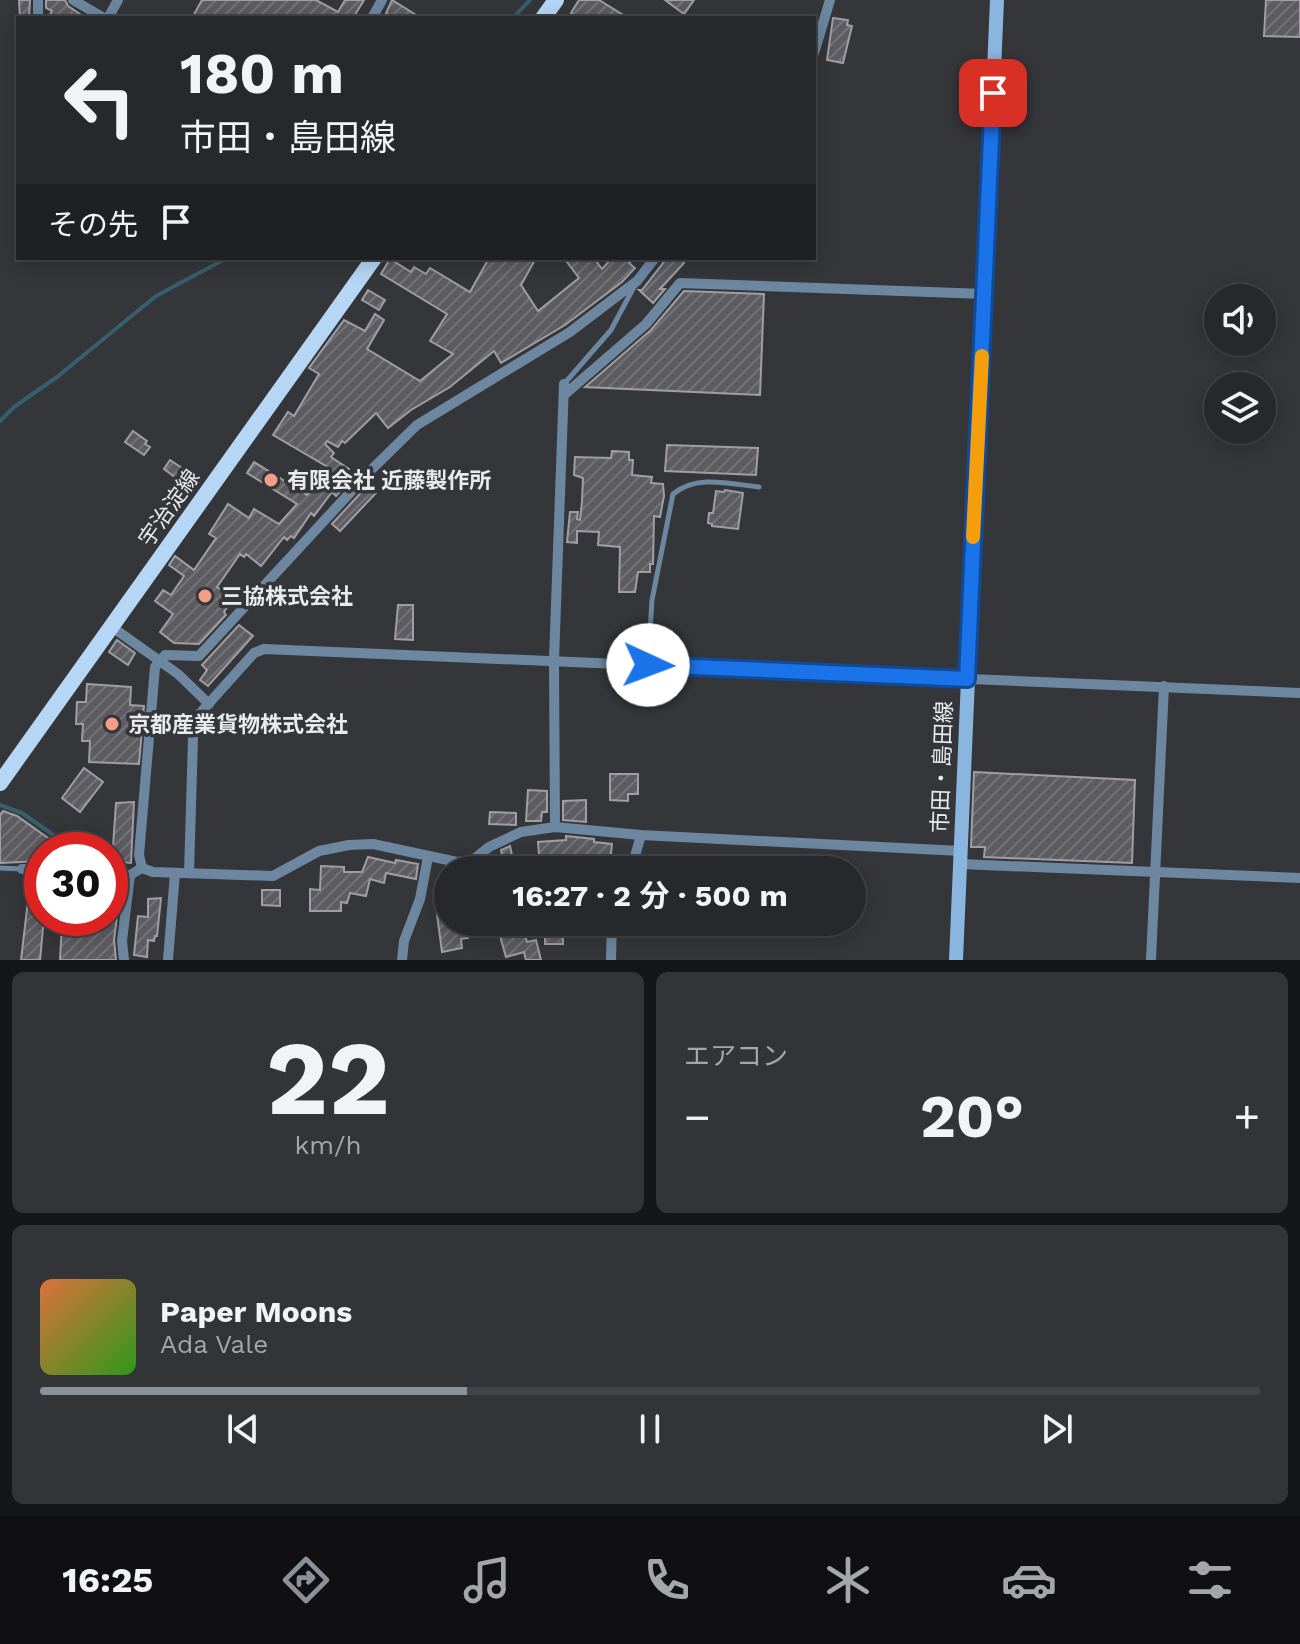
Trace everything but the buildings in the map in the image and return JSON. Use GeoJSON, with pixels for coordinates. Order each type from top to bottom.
{"type":"FeatureCollection","features":[{"type":"Feature","properties":{"kind":"main road","name":"宇治淀線"},"geometry":{"type":"LineString","coordinates":[[0,783],[373,260]]}},
{"type":"Feature","properties":{"kind":"street"},"geometry":{"type":"LineString","coordinates":[[73,0],[102,16]]}},
{"type":"Feature","properties":{"kind":"street"},"geometry":{"type":"LineString","coordinates":[[816,46],[830,0]]}},
{"type":"Feature","properties":{"kind":"street","name":"市田・島田線"},"geometry":{"type":"LineString","coordinates":[[956,960],[997,0]]}},
{"type":"Feature","properties":{"kind":"street"},"geometry":{"type":"LineString","coordinates":[[142,868],[139,855],[155,667],[165,655],[199,656],[371,470],[417,425],[570,332],[637,281],[653,260]]}},
{"type":"Feature","properties":{"kind":"street"},"geometry":{"type":"LineString","coordinates":[[555,827],[554,660],[564,389],[646,324],[680,283],[985,294]]}},
{"type":"Feature","properties":{"kind":"street"},"geometry":{"type":"LineString","coordinates":[[112,627],[178,674],[209,704]]}},
{"type":"Feature","properties":{"kind":"street"},"geometry":{"type":"LineString","coordinates":[[149,729],[189,723],[254,653],[264,649],[1300,693]]}},
{"type":"Feature","properties":{"kind":"street"},"geometry":{"type":"LineString","coordinates":[[1151,960],[1164,686]]}},
{"type":"Feature","properties":{"kind":"street"},"geometry":{"type":"LineString","coordinates":[[189,723],[193,738],[189,873]]}},
{"type":"Feature","properties":{"kind":"street"},"geometry":{"type":"LineString","coordinates":[[142,868],[153,872],[273,876],[319,851],[373,844],[457,862],[473,860],[489,847],[521,832],[555,827],[1155,872],[1300,878]]}},
{"type":"Feature","properties":{"kind":"street"},"geometry":{"type":"LineString","coordinates":[[635,856],[641,835]]}},
{"type":"Feature","properties":{"kind":"street"},"geometry":{"type":"LineString","coordinates":[[402,960],[404,941],[420,899],[428,857]]}},
{"type":"Feature","properties":{"kind":"street"},"geometry":{"type":"LineString","coordinates":[[124,960],[122,941],[130,875],[142,868]]}},
{"type":"Feature","properties":{"kind":"street"},"geometry":{"type":"LineString","coordinates":[[168,960],[175,873]]}},
{"type":"Feature","properties":{"kind":"street"},"geometry":{"type":"LineString","coordinates":[[611,960],[612,936]]}},
{"type":"Feature","properties":{"kind":"lane"},"geometry":{"type":"LineString","coordinates":[[564,389],[611,330],[637,281]]}},
{"type":"Feature","properties":{"kind":"lane"},"geometry":{"type":"LineString","coordinates":[[648,665],[652,600],[673,494],[686,483],[759,487]]}},
{"type":"Feature","properties":{"kind":"lane"},"geometry":{"type":"LineString","coordinates":[[0,868],[22,869]]}},
{"type":"Feature","properties":{"kind":"waterway"},"geometry":{"type":"LineString","coordinates":[[515,16],[530,0]]}},
{"type":"Feature","properties":{"kind":"waterway"},"geometry":{"type":"LineString","coordinates":[[0,421],[156,296],[223,260]]}},
{"type":"Feature","properties":{"kind":"waterway"},"geometry":{"type":"LineString","coordinates":[[0,805],[22,813],[49,832]]}},
{"type":"Feature","properties":{"kind":"slow traffic"},"geometry":{"type":"LineString","coordinates":[[973,537],[982,356]]}},
{"type":"Feature","properties":{"kind":"place","name":"有限会社 近藤製作所"},"geometry":{"type":"Point","coordinates":[271,480]}},
{"type":"Feature","properties":{"kind":"place","name":"三協株式会社"},"geometry":{"type":"Point","coordinates":[205,596]}},
{"type":"Feature","properties":{"kind":"place","name":"京都産業貨物株式会社"},"geometry":{"type":"Point","coordinates":[112,724]}},
{"type":"Feature","properties":{"kind":"route"},"geometry":{"type":"LineString","coordinates":[[648,665],[967,679],[993,93]]}}]}
